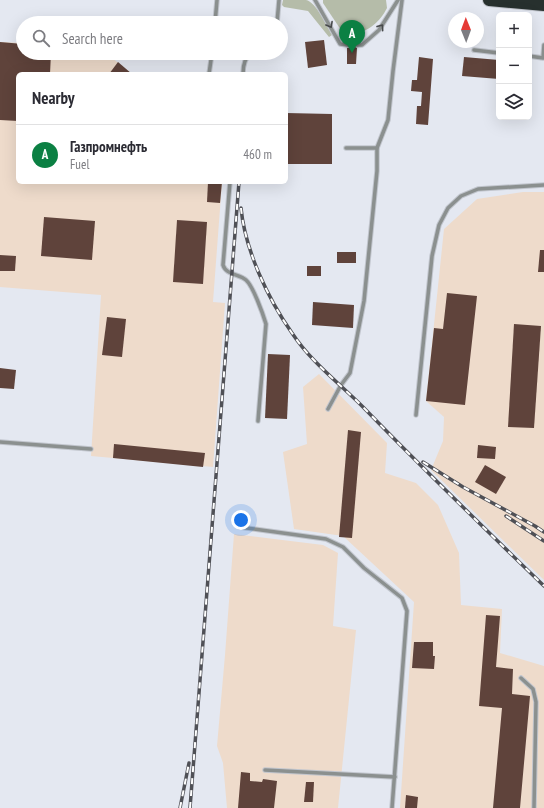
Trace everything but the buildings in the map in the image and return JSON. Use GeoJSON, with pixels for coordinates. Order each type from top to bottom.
{"type":"FeatureCollection","features":[{"type":"Feature","properties":{"kind":"highway"},"geometry":{"type":"LineString","coordinates":[[489,0],[544,5]]}},
{"type":"Feature","properties":{"kind":"lane"},"geometry":{"type":"LineString","coordinates":[[216,16],[217,0]]}},
{"type":"Feature","properties":{"kind":"lane"},"geometry":{"type":"LineString","coordinates":[[278,16],[279,0]]}},
{"type":"Feature","properties":{"kind":"lane"},"geometry":{"type":"LineString","coordinates":[[316,0],[340,44],[348,45]]}},
{"type":"Feature","properties":{"kind":"lane"},"geometry":{"type":"LineString","coordinates":[[357,45],[362,45],[379,30],[398,0]]}},
{"type":"Feature","properties":{"kind":"lane"},"geometry":{"type":"LineString","coordinates":[[328,409],[350,372],[364,301],[377,171],[377,148],[388,120],[402,0]]}},
{"type":"Feature","properties":{"kind":"lane"},"geometry":{"type":"LineString","coordinates":[[532,56],[543,58],[544,46]]}},
{"type":"Feature","properties":{"kind":"lane"},"geometry":{"type":"LineString","coordinates":[[474,50],[496,53]]}},
{"type":"Feature","properties":{"kind":"lane"},"geometry":{"type":"LineString","coordinates":[[209,72],[211,60]]}},
{"type":"Feature","properties":{"kind":"lane"},"geometry":{"type":"LineString","coordinates":[[242,72],[246,60]]}},
{"type":"Feature","properties":{"kind":"lane"},"geometry":{"type":"LineString","coordinates":[[346,148],[377,148]]}},
{"type":"Feature","properties":{"kind":"lane"},"geometry":{"type":"LineString","coordinates":[[230,184],[222,265],[227,272],[246,280],[261,309],[266,324],[258,421]]}},
{"type":"Feature","properties":{"kind":"lane"},"geometry":{"type":"LineString","coordinates":[[416,415],[432,256],[439,225],[448,208],[461,196],[478,189],[544,185]]}},
{"type":"Feature","properties":{"kind":"lane"},"geometry":{"type":"LineString","coordinates":[[0,442],[91,448]]}},
{"type":"Feature","properties":{"kind":"lane"},"geometry":{"type":"LineString","coordinates":[[239,527],[326,539],[343,546],[364,568],[402,598],[407,611],[392,808]]}},
{"type":"Feature","properties":{"kind":"lane"},"geometry":{"type":"LineString","coordinates":[[521,678],[533,689],[536,702],[534,808]]}},
{"type":"Feature","properties":{"kind":"lane"},"geometry":{"type":"LineString","coordinates":[[265,770],[395,777]]}},
{"type":"Feature","properties":{"kind":"shaded area"},"geometry":{"type":"Polygon","coordinates":[[[0,42],[16,43],[16,60],[115,60],[130,72],[16,72],[16,184],[222,184],[213,302],[225,303],[213,467],[91,456],[101,295],[0,287],[0,42]]]}},
{"type":"Feature","properties":{"kind":"shaded area"},"geometry":{"type":"Polygon","coordinates":[[[523,192],[544,192],[544,580],[431,470],[443,441],[444,417],[426,401],[444,229],[477,199],[523,192]]]}},
{"type":"Feature","properties":{"kind":"shaded area"},"geometry":{"type":"Polygon","coordinates":[[[319,374],[387,443],[385,473],[416,483],[438,505],[459,553],[461,605],[502,609],[500,653],[544,666],[544,808],[400,808],[414,602],[343,536],[294,529],[283,452],[307,444],[303,387],[319,374]]]}},
{"type":"Feature","properties":{"kind":"shaded area"},"geometry":{"type":"Polygon","coordinates":[[[234,534],[323,545],[338,553],[333,626],[356,630],[338,808],[227,808],[223,763],[217,746],[234,534]]]}},
{"type":"Feature","properties":{"kind":"green space"},"geometry":{"type":"Polygon","coordinates":[[[283,0],[306,0],[310,2],[321,15],[332,35],[329,37],[308,11],[284,7],[282,5],[283,0]]]}},
{"type":"Feature","properties":{"kind":"green space"},"geometry":{"type":"Polygon","coordinates":[[[323,0],[386,0],[387,8],[379,20],[368,29],[362,32],[348,33],[341,30],[323,3],[323,0]]]}},
{"type":"Feature","properties":{"kind":"railway"},"geometry":{"type":"LineString","coordinates":[[190,808],[239,184]]}},
{"type":"Feature","properties":{"kind":"railway"},"geometry":{"type":"LineString","coordinates":[[241,208],[247,240],[259,274],[274,305],[300,344],[316,363],[363,407],[430,475],[544,586]]}},
{"type":"Feature","properties":{"kind":"railway"},"geometry":{"type":"LineString","coordinates":[[423,462],[463,487],[544,532]]}},
{"type":"Feature","properties":{"kind":"railway"},"geometry":{"type":"LineString","coordinates":[[506,516],[544,541]]}},
{"type":"Feature","properties":{"kind":"railway"},"geometry":{"type":"LineString","coordinates":[[180,808],[189,763]]}},
{"type":"Feature","properties":{"kind":"place","name":"Газпромнефть"},"geometry":{"type":"Point","coordinates":[352,53]}}]}
